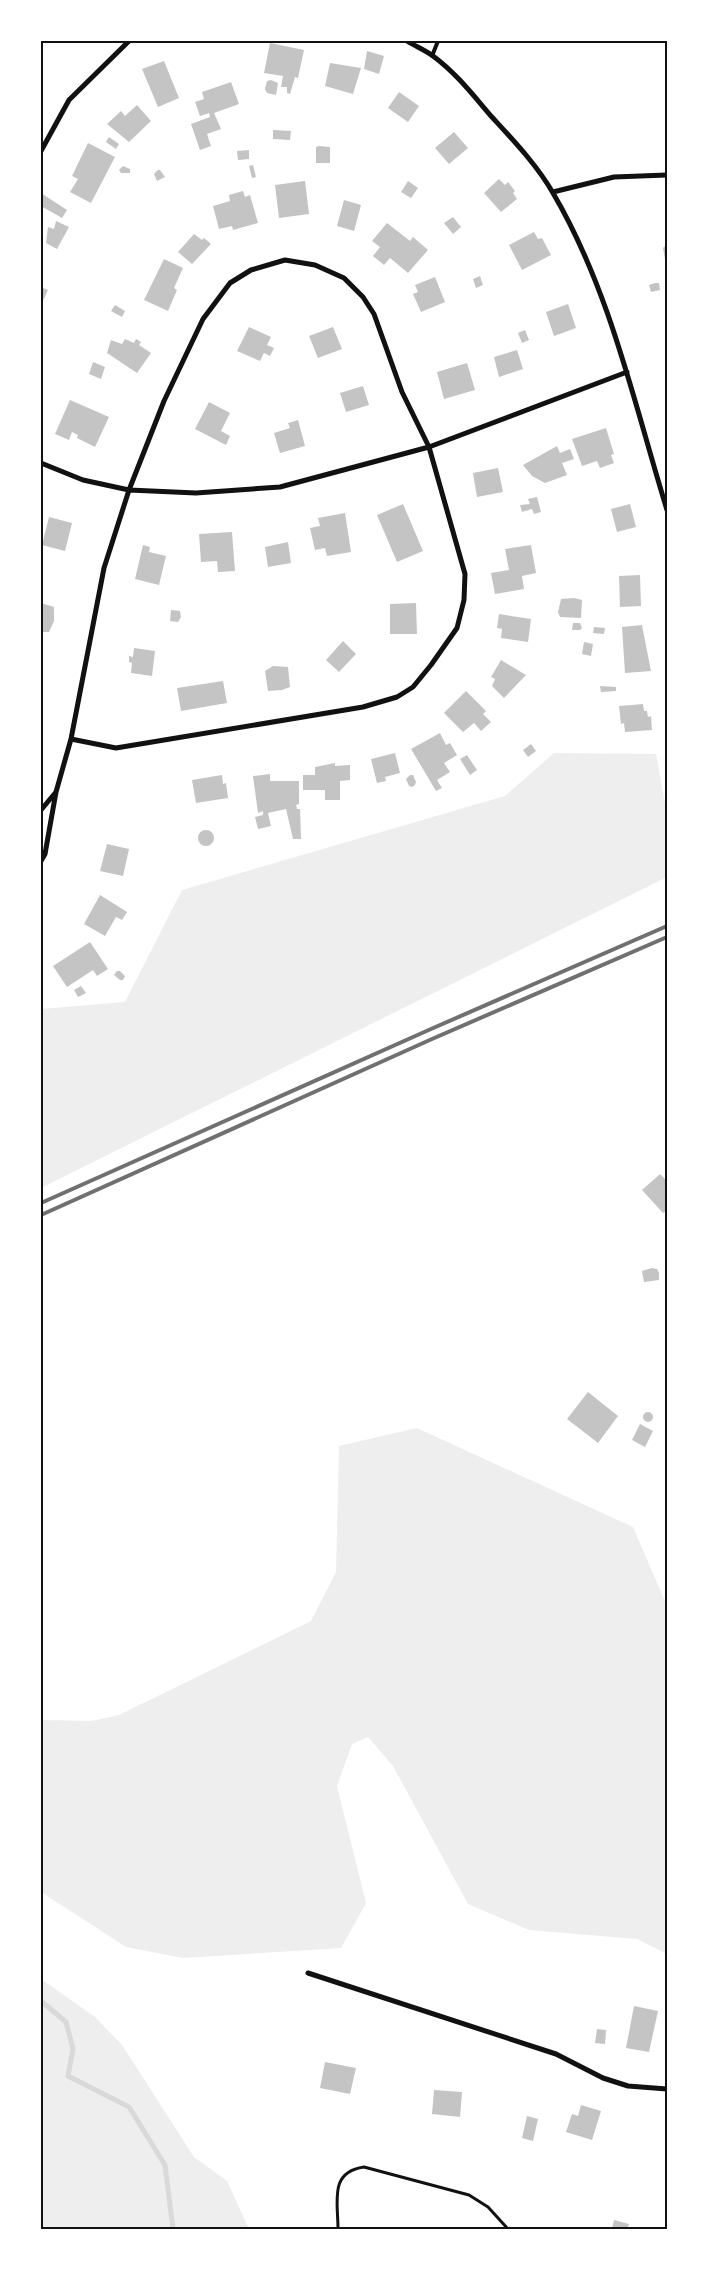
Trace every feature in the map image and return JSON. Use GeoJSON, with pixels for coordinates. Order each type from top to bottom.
{"type":"FeatureCollection","features":[{"type":"Feature","properties":{"kind":"street"},"geometry":{"type":"LineString","coordinates":[[41,151],[69,100],[129,41]]}},
{"type":"Feature","properties":{"kind":"street"},"geometry":{"type":"LineString","coordinates":[[407,41],[432,56],[453,73],[516,144],[552,192],[579,246],[610,323],[627,372],[667,510]]}},
{"type":"Feature","properties":{"kind":"street"},"geometry":{"type":"LineString","coordinates":[[552,192],[614,177],[667,176]]}},
{"type":"Feature","properties":{"kind":"street"},"geometry":{"type":"LineString","coordinates":[[41,862],[45,854],[56,792],[71,739],[104,568],[129,490],[164,401],[203,319],[230,283],[251,270],[285,260],[314,265],[344,278],[363,298],[374,314],[402,392],[429,447],[465,574],[464,600],[456,628],[412,688],[397,697],[363,708],[116,748],[71,739]]}},
{"type":"Feature","properties":{"kind":"street"},"geometry":{"type":"LineString","coordinates":[[41,463],[84,480],[129,490],[196,493],[280,487],[429,447],[627,372]]}},
{"type":"Feature","properties":{"kind":"street"},"geometry":{"type":"LineString","coordinates":[[41,810],[56,792]]}},
{"type":"Feature","properties":{"kind":"street"},"geometry":{"type":"LineString","coordinates":[[308,1973],[556,2054],[603,2078],[628,2086],[667,2089]]}},
{"type":"Feature","properties":{"kind":"lane"},"geometry":{"type":"LineString","coordinates":[[432,56],[438,41]]}},
{"type":"Feature","properties":{"kind":"path"},"geometry":{"type":"LineString","coordinates":[[338,2229],[338,2189],[341,2178],[350,2169],[364,2167],[469,2195],[488,2207],[503,2227],[508,2229]]}},
{"type":"Feature","properties":{"kind":"shaded area"},"geometry":{"type":"Polygon","coordinates":[[[554,753],[656,754],[667,814],[667,877],[41,1188],[41,1009],[125,1002],[182,890],[505,796],[554,753]]]}},
{"type":"Feature","properties":{"kind":"shaded area"},"geometry":{"type":"Polygon","coordinates":[[[417,1428],[633,1527],[667,1606],[667,1954],[637,1939],[529,1930],[468,1904],[393,1766],[368,1737],[352,1744],[337,1786],[366,1903],[341,1948],[183,1958],[126,1947],[41,1892],[41,1720],[91,1721],[119,1715],[311,1621],[336,1572],[339,1446],[417,1428]]]}},
{"type":"Feature","properties":{"kind":"shaded area"},"geometry":{"type":"Polygon","coordinates":[[[41,1979],[95,2017],[122,2045],[194,2157],[227,2181],[249,2229],[41,2229],[41,1979]]]}},
{"type":"Feature","properties":{"kind":"building"},"geometry":{"type":"Polygon","coordinates":[[[270,43],[304,50],[298,78],[295,77],[290,94],[287,93],[287,87],[281,87],[283,76],[264,73],[270,43]]]}},
{"type":"Feature","properties":{"kind":"building"},"geometry":{"type":"Polygon","coordinates":[[[367,51],[384,56],[379,74],[364,69],[367,51]]]}},
{"type":"Feature","properties":{"kind":"building"},"geometry":{"type":"Polygon","coordinates":[[[164,61],[179,98],[158,107],[142,69],[164,61]]]}},
{"type":"Feature","properties":{"kind":"building"},"geometry":{"type":"Polygon","coordinates":[[[330,63],[361,68],[353,94],[325,86],[330,63]]]}},
{"type":"Feature","properties":{"kind":"building"},"geometry":{"type":"Polygon","coordinates":[[[271,80],[278,83],[276,95],[267,93],[265,89],[267,81],[271,80]]]}},
{"type":"Feature","properties":{"kind":"building"},"geometry":{"type":"Polygon","coordinates":[[[231,82],[239,104],[214,113],[221,129],[207,134],[211,146],[200,150],[191,124],[210,117],[209,113],[200,116],[195,102],[204,99],[202,92],[231,82]]]}},
{"type":"Feature","properties":{"kind":"building"},"geometry":{"type":"Polygon","coordinates":[[[399,92],[419,106],[408,122],[388,108],[399,92]]]}},
{"type":"Feature","properties":{"kind":"building"},"geometry":{"type":"Polygon","coordinates":[[[137,105],[151,121],[129,142],[107,124],[121,111],[125,116],[137,105]]]}},
{"type":"Feature","properties":{"kind":"building"},"geometry":{"type":"Polygon","coordinates":[[[273,130],[291,131],[290,140],[273,139],[273,130]]]}},
{"type":"Feature","properties":{"kind":"building"},"geometry":{"type":"Polygon","coordinates":[[[454,132],[468,148],[449,164],[435,148],[454,132]]]}},
{"type":"Feature","properties":{"kind":"building"},"geometry":{"type":"Polygon","coordinates":[[[109,137],[119,144],[116,149],[106,142],[109,137]]]}},
{"type":"Feature","properties":{"kind":"building"},"geometry":{"type":"Polygon","coordinates":[[[88,143],[115,157],[91,203],[70,192],[78,179],[72,176],[88,143]]]}},
{"type":"Feature","properties":{"kind":"building"},"geometry":{"type":"Polygon","coordinates":[[[316,147],[330,147],[330,163],[316,163],[316,147]]]}},
{"type":"Feature","properties":{"kind":"building"},"geometry":{"type":"Polygon","coordinates":[[[249,150],[249,159],[238,160],[237,151],[249,150]]]}},
{"type":"Feature","properties":{"kind":"building"},"geometry":{"type":"Polygon","coordinates":[[[253,165],[256,177],[252,178],[249,166],[253,165]]]}},
{"type":"Feature","properties":{"kind":"building"},"geometry":{"type":"Polygon","coordinates":[[[123,166],[130,169],[130,173],[121,173],[119,170],[123,166]]]}},
{"type":"Feature","properties":{"kind":"building"},"geometry":{"type":"Polygon","coordinates":[[[158,170],[165,177],[157,181],[154,174],[158,170]]]}},
{"type":"Feature","properties":{"kind":"building"},"geometry":{"type":"Polygon","coordinates":[[[499,179],[505,185],[508,182],[515,191],[513,193],[517,199],[501,212],[484,193],[499,179]]]}},
{"type":"Feature","properties":{"kind":"building"},"geometry":{"type":"Polygon","coordinates":[[[305,181],[309,214],[279,218],[275,185],[305,181]]]}},
{"type":"Feature","properties":{"kind":"building"},"geometry":{"type":"Polygon","coordinates":[[[408,181],[418,188],[411,198],[401,192],[408,181]]]}},
{"type":"Feature","properties":{"kind":"building"},"geometry":{"type":"Polygon","coordinates":[[[243,191],[245,197],[250,195],[258,223],[233,230],[232,226],[219,229],[213,206],[230,201],[229,195],[243,191]]]}},
{"type":"Feature","properties":{"kind":"building"},"geometry":{"type":"Polygon","coordinates":[[[41,193],[67,210],[62,218],[41,206],[41,193]]]}},
{"type":"Feature","properties":{"kind":"building"},"geometry":{"type":"Polygon","coordinates":[[[344,200],[361,205],[354,231],[337,226],[344,200]]]}},
{"type":"Feature","properties":{"kind":"building"},"geometry":{"type":"Polygon","coordinates":[[[453,217],[461,227],[453,234],[444,223],[453,217]]]}},
{"type":"Feature","properties":{"kind":"building"},"geometry":{"type":"Polygon","coordinates":[[[56,221],[69,227],[57,249],[46,243],[48,227],[54,229],[56,221]]]}},
{"type":"Feature","properties":{"kind":"building"},"geometry":{"type":"Polygon","coordinates":[[[387,223],[410,241],[413,237],[428,250],[408,273],[390,258],[384,265],[373,256],[380,247],[372,241],[387,223]]]}},
{"type":"Feature","properties":{"kind":"building"},"geometry":{"type":"Polygon","coordinates":[[[534,232],[538,239],[542,238],[551,255],[522,270],[509,245],[534,232]]]}},
{"type":"Feature","properties":{"kind":"building"},"geometry":{"type":"Polygon","coordinates":[[[194,234],[202,240],[204,238],[211,244],[192,264],[178,252],[194,234]]]}},
{"type":"Feature","properties":{"kind":"building"},"geometry":{"type":"Polygon","coordinates":[[[667,244],[667,265],[666,265],[663,248],[667,244]]]}},
{"type":"Feature","properties":{"kind":"building"},"geometry":{"type":"Polygon","coordinates":[[[164,259],[183,268],[174,288],[177,290],[168,311],[144,300],[164,259]]]}},
{"type":"Feature","properties":{"kind":"building"},"geometry":{"type":"Polygon","coordinates":[[[480,276],[483,285],[476,288],[473,279],[480,276]]]}},
{"type":"Feature","properties":{"kind":"building"},"geometry":{"type":"Polygon","coordinates":[[[435,277],[445,302],[421,312],[413,294],[418,292],[415,285],[435,277]]]}},
{"type":"Feature","properties":{"kind":"building"},"geometry":{"type":"Polygon","coordinates":[[[659,283],[660,290],[651,292],[649,285],[659,283]]]}},
{"type":"Feature","properties":{"kind":"building"},"geometry":{"type":"Polygon","coordinates":[[[41,287],[48,290],[41,305],[41,287]]]}},
{"type":"Feature","properties":{"kind":"building"},"geometry":{"type":"Polygon","coordinates":[[[568,304],[576,328],[554,336],[546,312],[568,304]]]}},
{"type":"Feature","properties":{"kind":"building"},"geometry":{"type":"Polygon","coordinates":[[[115,305],[125,311],[122,317],[111,311],[115,305]]]}},
{"type":"Feature","properties":{"kind":"building"},"geometry":{"type":"Polygon","coordinates":[[[249,327],[271,337],[267,345],[274,348],[270,356],[264,353],[260,361],[237,351],[249,327]]]}},
{"type":"Feature","properties":{"kind":"building"},"geometry":{"type":"Polygon","coordinates":[[[333,327],[342,349],[318,358],[309,336],[333,327]]]}},
{"type":"Feature","properties":{"kind":"building"},"geometry":{"type":"Polygon","coordinates":[[[525,330],[529,340],[522,343],[518,333],[525,330]]]}},
{"type":"Feature","properties":{"kind":"building"},"geometry":{"type":"Polygon","coordinates":[[[125,339],[134,343],[136,339],[141,342],[139,345],[151,353],[137,373],[107,353],[111,340],[122,344],[125,339]]]}},
{"type":"Feature","properties":{"kind":"building"},"geometry":{"type":"Polygon","coordinates":[[[517,350],[523,369],[499,377],[494,357],[517,350]]]}},
{"type":"Feature","properties":{"kind":"building"},"geometry":{"type":"Polygon","coordinates":[[[93,362],[105,367],[101,379],[89,374],[93,362]]]}},
{"type":"Feature","properties":{"kind":"building"},"geometry":{"type":"Polygon","coordinates":[[[467,363],[475,390],[444,399],[437,372],[467,363]]]}},
{"type":"Feature","properties":{"kind":"building"},"geometry":{"type":"Polygon","coordinates":[[[363,386],[369,405],[346,412],[340,393],[363,386]]]}},
{"type":"Feature","properties":{"kind":"building"},"geometry":{"type":"Polygon","coordinates":[[[70,400],[109,417],[95,447],[77,438],[78,435],[72,432],[69,440],[55,434],[70,400]]]}},
{"type":"Feature","properties":{"kind":"building"},"geometry":{"type":"Polygon","coordinates":[[[209,402],[230,413],[221,431],[230,436],[226,445],[195,429],[209,402]]]}},
{"type":"Feature","properties":{"kind":"building"},"geometry":{"type":"Polygon","coordinates":[[[298,420],[305,446],[280,453],[274,433],[290,428],[288,423],[298,420]]]}},
{"type":"Feature","properties":{"kind":"building"},"geometry":{"type":"Polygon","coordinates":[[[606,428],[614,454],[611,455],[614,463],[600,468],[597,461],[582,466],[572,439],[606,428]]]}},
{"type":"Feature","properties":{"kind":"building"},"geometry":{"type":"Polygon","coordinates":[[[557,446],[560,453],[570,449],[574,459],[562,463],[567,475],[545,483],[532,476],[523,465],[557,446]]]}},
{"type":"Feature","properties":{"kind":"building"},"geometry":{"type":"Polygon","coordinates":[[[498,468],[503,492],[477,497],[473,473],[498,468]]]}},
{"type":"Feature","properties":{"kind":"building"},"geometry":{"type":"Polygon","coordinates":[[[537,497],[541,512],[534,514],[532,509],[522,512],[520,505],[530,504],[528,499],[537,497]]]}},
{"type":"Feature","properties":{"kind":"building"},"geometry":{"type":"Polygon","coordinates":[[[403,504],[423,551],[397,562],[377,515],[403,504]]]}},
{"type":"Feature","properties":{"kind":"building"},"geometry":{"type":"Polygon","coordinates":[[[630,504],[636,527],[617,532],[611,509],[630,504]]]}},
{"type":"Feature","properties":{"kind":"building"},"geometry":{"type":"Polygon","coordinates":[[[345,513],[351,552],[327,556],[325,548],[315,550],[310,528],[320,526],[318,518],[345,513]]]}},
{"type":"Feature","properties":{"kind":"building"},"geometry":{"type":"Polygon","coordinates":[[[49,517],[72,523],[65,551],[42,545],[49,517]]]}},
{"type":"Feature","properties":{"kind":"building"},"geometry":{"type":"Polygon","coordinates":[[[232,532],[235,571],[218,572],[217,561],[201,562],[199,534],[232,532]]]}},
{"type":"Feature","properties":{"kind":"building"},"geometry":{"type":"Polygon","coordinates":[[[288,542],[291,563],[268,567],[265,547],[288,542]]]}},
{"type":"Feature","properties":{"kind":"building"},"geometry":{"type":"Polygon","coordinates":[[[143,545],[150,547],[149,552],[166,556],[159,585],[135,579],[143,545]]]}},
{"type":"Feature","properties":{"kind":"building"},"geometry":{"type":"Polygon","coordinates":[[[531,545],[536,573],[522,576],[524,589],[495,594],[491,573],[509,570],[505,549],[531,545]]]}},
{"type":"Feature","properties":{"kind":"building"},"geometry":{"type":"Polygon","coordinates":[[[640,575],[641,606],[620,607],[619,576],[640,575]]]}},
{"type":"Feature","properties":{"kind":"building"},"geometry":{"type":"Polygon","coordinates":[[[574,598],[582,600],[581,618],[560,617],[558,612],[561,599],[574,598]]]}},
{"type":"Feature","properties":{"kind":"building"},"geometry":{"type":"Polygon","coordinates":[[[41,603],[54,607],[54,621],[49,632],[41,632],[41,603]]]}},
{"type":"Feature","properties":{"kind":"building"},"geometry":{"type":"Polygon","coordinates":[[[416,603],[417,634],[390,634],[390,604],[416,603]]]}},
{"type":"Feature","properties":{"kind":"building"},"geometry":{"type":"Polygon","coordinates":[[[171,610],[180,611],[181,617],[178,622],[170,621],[171,610]]]}},
{"type":"Feature","properties":{"kind":"building"},"geometry":{"type":"Polygon","coordinates":[[[499,614],[531,619],[528,642],[501,638],[502,629],[497,628],[499,614]]]}},
{"type":"Feature","properties":{"kind":"building"},"geometry":{"type":"Polygon","coordinates":[[[573,623],[580,623],[582,628],[580,630],[572,630],[573,623]]]}},
{"type":"Feature","properties":{"kind":"building"},"geometry":{"type":"Polygon","coordinates":[[[642,625],[651,671],[625,673],[622,627],[642,625]]]}},
{"type":"Feature","properties":{"kind":"building"},"geometry":{"type":"Polygon","coordinates":[[[594,627],[605,628],[604,634],[593,633],[594,627]]]}},
{"type":"Feature","properties":{"kind":"building"},"geometry":{"type":"Polygon","coordinates":[[[343,641],[356,654],[339,672],[326,660],[343,641]]]}},
{"type":"Feature","properties":{"kind":"building"},"geometry":{"type":"Polygon","coordinates":[[[584,642],[593,644],[591,656],[582,654],[584,642]]]}},
{"type":"Feature","properties":{"kind":"building"},"geometry":{"type":"Polygon","coordinates":[[[134,648],[155,651],[152,676],[131,673],[132,663],[129,662],[129,656],[133,657],[134,648]]]}},
{"type":"Feature","properties":{"kind":"building"},"geometry":{"type":"Polygon","coordinates":[[[501,660],[526,675],[504,698],[492,686],[495,679],[491,677],[501,660]]]}},
{"type":"Feature","properties":{"kind":"building"},"geometry":{"type":"Polygon","coordinates":[[[273,666],[288,667],[290,687],[282,690],[268,691],[265,671],[273,666]]]}},
{"type":"Feature","properties":{"kind":"building"},"geometry":{"type":"Polygon","coordinates":[[[223,681],[227,703],[181,711],[177,688],[223,681]]]}},
{"type":"Feature","properties":{"kind":"building"},"geometry":{"type":"Polygon","coordinates":[[[600,686],[616,687],[616,691],[601,692],[600,686]]]}},
{"type":"Feature","properties":{"kind":"building"},"geometry":{"type":"Polygon","coordinates":[[[466,691],[486,711],[483,714],[491,722],[481,731],[474,723],[463,732],[444,713],[466,691]]]}},
{"type":"Feature","properties":{"kind":"building"},"geometry":{"type":"Polygon","coordinates":[[[643,704],[644,711],[647,711],[648,717],[651,716],[652,730],[625,732],[624,723],[621,724],[619,706],[643,704]]]}},
{"type":"Feature","properties":{"kind":"building"},"geometry":{"type":"Polygon","coordinates":[[[440,733],[446,745],[450,743],[457,755],[444,763],[450,772],[437,780],[442,788],[436,791],[411,749],[440,733]]]}},
{"type":"Feature","properties":{"kind":"building"},"geometry":{"type":"Polygon","coordinates":[[[531,744],[536,751],[528,757],[523,750],[531,744]]]}},
{"type":"Feature","properties":{"kind":"building"},"geometry":{"type":"Polygon","coordinates":[[[395,753],[400,773],[385,777],[386,781],[377,783],[371,759],[395,753]]]}},
{"type":"Feature","properties":{"kind":"building"},"geometry":{"type":"Polygon","coordinates":[[[467,755],[477,770],[470,775],[460,759],[467,755]]]}},
{"type":"Feature","properties":{"kind":"building"},"geometry":{"type":"Polygon","coordinates":[[[335,763],[335,766],[350,765],[350,780],[340,781],[340,800],[325,800],[325,790],[303,790],[303,775],[315,775],[315,767],[335,763]]]}},
{"type":"Feature","properties":{"kind":"building"},"geometry":{"type":"Polygon","coordinates":[[[270,774],[270,781],[299,781],[299,804],[296,805],[297,809],[300,809],[301,839],[293,839],[286,809],[268,813],[271,826],[258,829],[255,817],[263,815],[263,811],[258,813],[253,776],[270,774]]]}},
{"type":"Feature","properties":{"kind":"building"},"geometry":{"type":"Polygon","coordinates":[[[222,775],[223,784],[226,783],[228,798],[196,803],[192,780],[222,775]]]}},
{"type":"Feature","properties":{"kind":"building"},"geometry":{"type":"Polygon","coordinates":[[[413,775],[416,782],[412,787],[409,786],[406,779],[413,775]]]}},
{"type":"Feature","properties":{"kind":"building"},"geometry":{"type":"Polygon","coordinates":[[[206,830],[214,838],[206,846],[198,838],[206,830]]]}},
{"type":"Feature","properties":{"kind":"building"},"geometry":{"type":"Polygon","coordinates":[[[107,844],[129,849],[123,876],[100,871],[107,844]]]}},
{"type":"Feature","properties":{"kind":"building"},"geometry":{"type":"Polygon","coordinates":[[[100,895],[127,912],[122,920],[116,917],[105,936],[84,924],[100,895]]]}},
{"type":"Feature","properties":{"kind":"building"},"geometry":{"type":"Polygon","coordinates":[[[90,942],[108,969],[97,976],[93,970],[67,987],[53,966],[90,942]]]}},
{"type":"Feature","properties":{"kind":"building"},"geometry":{"type":"Polygon","coordinates":[[[117,971],[120,971],[125,976],[123,980],[114,975],[117,971]]]}},
{"type":"Feature","properties":{"kind":"building"},"geometry":{"type":"Polygon","coordinates":[[[81,986],[86,993],[78,997],[74,990],[81,986]]]}},
{"type":"Feature","properties":{"kind":"building"},"geometry":{"type":"Polygon","coordinates":[[[660,1174],[667,1181],[667,1210],[663,1213],[642,1190],[660,1174]]]}},
{"type":"Feature","properties":{"kind":"building"},"geometry":{"type":"Polygon","coordinates":[[[652,1268],[657,1269],[659,1280],[644,1282],[642,1271],[652,1268]]]}},
{"type":"Feature","properties":{"kind":"building"},"geometry":{"type":"Polygon","coordinates":[[[588,1392],[618,1416],[598,1443],[567,1419],[588,1392]]]}},
{"type":"Feature","properties":{"kind":"building"},"geometry":{"type":"Polygon","coordinates":[[[646,1412],[650,1412],[653,1417],[652,1421],[646,1422],[643,1419],[643,1415],[646,1412]]]}},
{"type":"Feature","properties":{"kind":"building"},"geometry":{"type":"Polygon","coordinates":[[[640,1424],[653,1431],[645,1447],[632,1440],[640,1424]]]}},
{"type":"Feature","properties":{"kind":"building"},"geometry":{"type":"Polygon","coordinates":[[[634,2006],[658,2011],[649,2052],[626,2048],[634,2006]]]}},
{"type":"Feature","properties":{"kind":"building"},"geometry":{"type":"Polygon","coordinates":[[[597,2029],[606,2030],[605,2044],[595,2043],[597,2029]]]}},
{"type":"Feature","properties":{"kind":"building"},"geometry":{"type":"Polygon","coordinates":[[[325,2062],[356,2068],[350,2094],[320,2088],[325,2062]]]}},
{"type":"Feature","properties":{"kind":"building"},"geometry":{"type":"Polygon","coordinates":[[[434,2090],[462,2092],[460,2117],[432,2114],[434,2090]]]}},
{"type":"Feature","properties":{"kind":"building"},"geometry":{"type":"Polygon","coordinates":[[[581,2105],[601,2111],[592,2140],[566,2132],[572,2114],[578,2116],[581,2105]]]}},
{"type":"Feature","properties":{"kind":"building"},"geometry":{"type":"Polygon","coordinates":[[[527,2116],[538,2119],[533,2141],[522,2138],[527,2116]]]}},
{"type":"Feature","properties":{"kind":"building"},"geometry":{"type":"Polygon","coordinates":[[[614,2220],[629,2224],[627,2229],[612,2229],[614,2220]]]}},
{"type":"Feature","properties":{"kind":"waterway"},"geometry":{"type":"LineString","coordinates":[[41,2001],[66,2022],[73,2049],[68,2076],[129,2107],[165,2165],[173,2229]]}},
{"type":"Feature","properties":{"kind":"railway"},"geometry":{"type":"LineString","coordinates":[[41,1203],[667,926]]}},
{"type":"Feature","properties":{"kind":"railway"},"geometry":{"type":"LineString","coordinates":[[41,1215],[432,1039],[667,937]]}}]}
